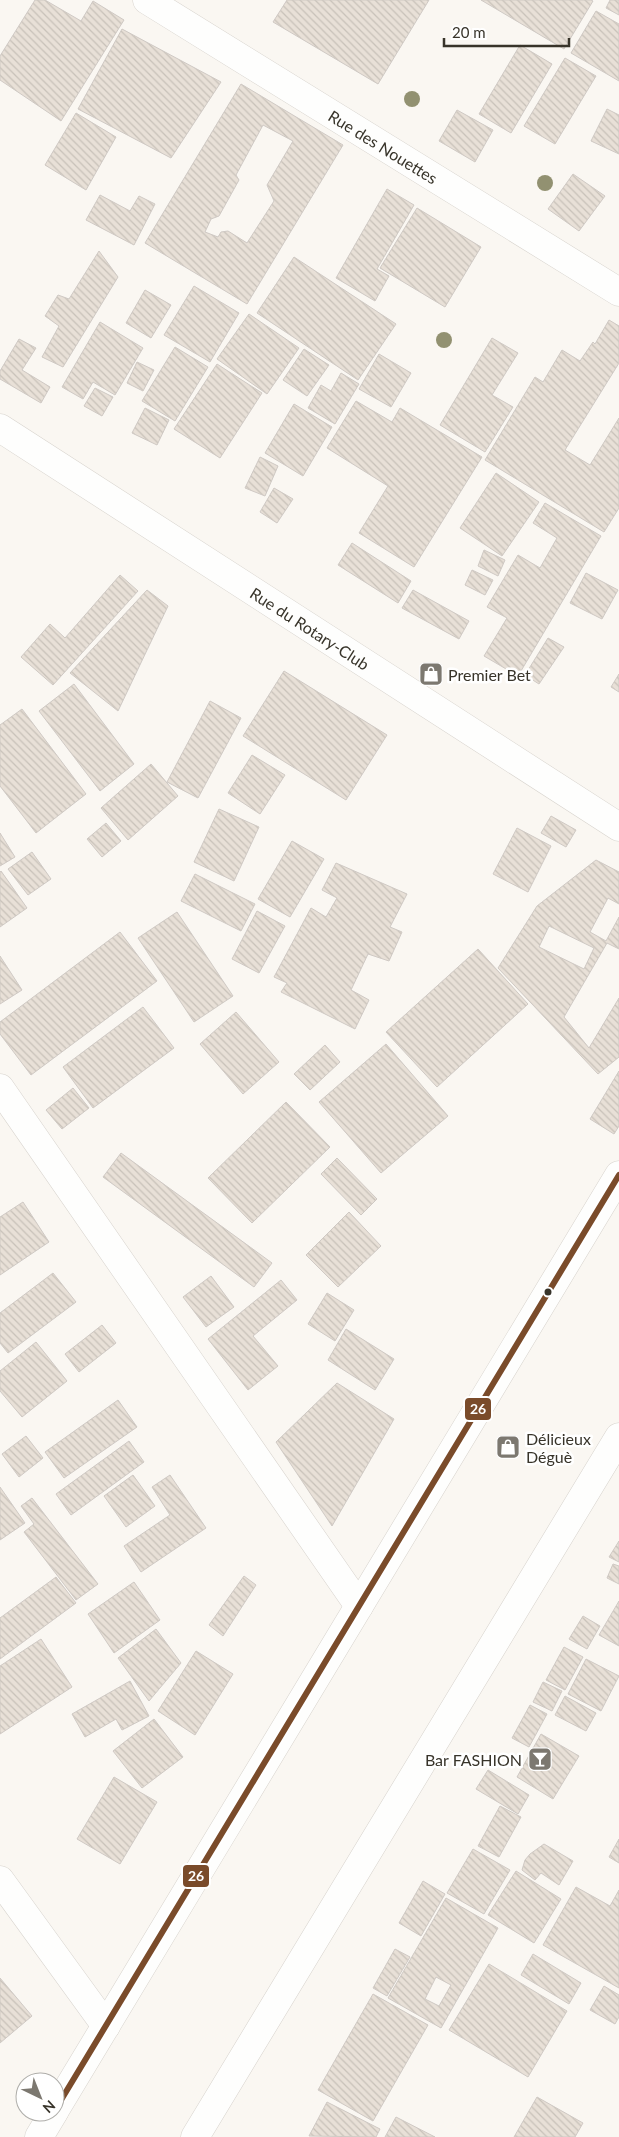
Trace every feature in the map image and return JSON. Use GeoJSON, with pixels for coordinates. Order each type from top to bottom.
{"type":"FeatureCollection","features":[{"type":"Feature","properties":{"kind":"street","name":"Rue des Nouettes"},"geometry":{"type":"LineString","coordinates":[[147,0],[619,292]]}},
{"type":"Feature","properties":{"kind":"street","name":"Rue du Rotary-Club"},"geometry":{"type":"LineString","coordinates":[[0,428],[619,827]]}},
{"type":"Feature","properties":{"kind":"street"},"geometry":{"type":"LineString","coordinates":[[0,1088],[358,1606]]}},
{"type":"Feature","properties":{"kind":"street"},"geometry":{"type":"LineString","coordinates":[[65,2093],[358,1606],[617,1184]]}},
{"type":"Feature","properties":{"kind":"street"},"geometry":{"type":"LineString","coordinates":[[195,2137],[619,1437]]}},
{"type":"Feature","properties":{"kind":"street"},"geometry":{"type":"LineString","coordinates":[[0,1880],[106,2026]]}},
{"type":"Feature","properties":{"kind":"street"},"geometry":{"type":"LineString","coordinates":[[39,2137],[48,2122]]}},
{"type":"Feature","properties":{"kind":"building"},"geometry":{"type":"Polygon","coordinates":[[[35,0],[45,0],[81,21],[93,1],[124,20],[61,121],[0,80],[0,56],[35,0]]]}},
{"type":"Feature","properties":{"kind":"building"},"geometry":{"type":"Polygon","coordinates":[[[287,0],[429,0],[378,84],[273,22],[287,0]]]}},
{"type":"Feature","properties":{"kind":"building"},"geometry":{"type":"Polygon","coordinates":[[[481,0],[591,0],[593,1],[564,49],[481,0]]]}},
{"type":"Feature","properties":{"kind":"building"},"geometry":{"type":"Polygon","coordinates":[[[610,0],[619,0],[619,15],[606,8],[610,0]]]}},
{"type":"Feature","properties":{"kind":"building"},"geometry":{"type":"Polygon","coordinates":[[[596,11],[619,24],[619,81],[571,53],[596,11]]]}},
{"type":"Feature","properties":{"kind":"building"},"geometry":{"type":"Polygon","coordinates":[[[122,29],[221,82],[171,158],[78,109],[122,29]]]}},
{"type":"Feature","properties":{"kind":"building"},"geometry":{"type":"Polygon","coordinates":[[[520,45],[552,64],[511,133],[479,114],[520,45]]]}},
{"type":"Feature","properties":{"kind":"building"},"geometry":{"type":"Polygon","coordinates":[[[565,58],[596,76],[555,144],[524,126],[565,58]]]}},
{"type":"Feature","properties":{"kind":"building"},"geometry":{"type":"Polygon","coordinates":[[[241,84],[343,145],[247,304],[145,243],[241,84]],[[263,125],[236,175],[239,180],[219,216],[211,219],[205,232],[218,237],[221,232],[228,231],[247,243],[274,201],[267,185],[293,141],[263,125]]]}},
{"type":"Feature","properties":{"kind":"building"},"geometry":{"type":"Polygon","coordinates":[[[607,109],[619,115],[619,154],[591,141],[607,109]]]}},
{"type":"Feature","properties":{"kind":"building"},"geometry":{"type":"Polygon","coordinates":[[[457,110],[493,130],[475,162],[439,141],[457,110]]]}},
{"type":"Feature","properties":{"kind":"building"},"geometry":{"type":"Polygon","coordinates":[[[76,113],[116,137],[86,190],[45,165],[76,113]]]}},
{"type":"Feature","properties":{"kind":"building"},"geometry":{"type":"Polygon","coordinates":[[[573,174],[605,196],[579,231],[548,209],[573,174]]]}},
{"type":"Feature","properties":{"kind":"building"},"geometry":{"type":"Polygon","coordinates":[[[387,189],[414,205],[377,269],[389,276],[375,301],[336,278],[387,189]]]}},
{"type":"Feature","properties":{"kind":"building"},"geometry":{"type":"Polygon","coordinates":[[[100,195],[130,211],[139,196],[155,204],[134,245],[86,220],[100,195]]]}},
{"type":"Feature","properties":{"kind":"building"},"geometry":{"type":"Polygon","coordinates":[[[417,208],[481,247],[445,307],[380,268],[417,208]]]}},
{"type":"Feature","properties":{"kind":"building"},"geometry":{"type":"Polygon","coordinates":[[[99,251],[118,277],[63,367],[42,357],[59,326],[45,316],[58,295],[69,299],[99,251]]]}},
{"type":"Feature","properties":{"kind":"building"},"geometry":{"type":"Polygon","coordinates":[[[294,257],[396,324],[358,380],[257,313],[294,257]]]}},
{"type":"Feature","properties":{"kind":"building"},"geometry":{"type":"Polygon","coordinates":[[[194,286],[239,313],[210,362],[164,335],[194,286]]]}},
{"type":"Feature","properties":{"kind":"building"},"geometry":{"type":"Polygon","coordinates":[[[145,290],[171,305],[151,338],[126,323],[145,290]]]}},
{"type":"Feature","properties":{"kind":"building"},"geometry":{"type":"Polygon","coordinates":[[[249,314],[299,348],[267,394],[217,359],[249,314]]]}},
{"type":"Feature","properties":{"kind":"building"},"geometry":{"type":"Polygon","coordinates":[[[609,320],[619,326],[619,363],[565,450],[590,465],[619,418],[619,508],[604,532],[485,460],[535,377],[543,382],[562,350],[580,361],[593,342],[595,344],[609,320]]]}},
{"type":"Feature","properties":{"kind":"building"},"geometry":{"type":"Polygon","coordinates":[[[100,322],[143,348],[115,395],[93,382],[83,399],[62,387],[100,322]]]}},
{"type":"Feature","properties":{"kind":"building"},"geometry":{"type":"Polygon","coordinates":[[[492,338],[518,353],[492,395],[513,407],[485,452],[440,425],[492,338]]]}},
{"type":"Feature","properties":{"kind":"building"},"geometry":{"type":"Polygon","coordinates":[[[19,339],[36,348],[22,370],[50,387],[41,403],[0,379],[0,371],[19,339]]]}},
{"type":"Feature","properties":{"kind":"building"},"geometry":{"type":"Polygon","coordinates":[[[175,347],[208,367],[175,421],[142,401],[175,347]]]}},
{"type":"Feature","properties":{"kind":"building"},"geometry":{"type":"Polygon","coordinates":[[[304,349],[329,365],[307,396],[283,380],[304,349]]]}},
{"type":"Feature","properties":{"kind":"building"},"geometry":{"type":"Polygon","coordinates":[[[379,354],[411,373],[391,407],[359,389],[379,354]]]}},
{"type":"Feature","properties":{"kind":"building"},"geometry":{"type":"Polygon","coordinates":[[[137,362],[154,370],[143,391],[127,383],[137,362]]]}},
{"type":"Feature","properties":{"kind":"building"},"geometry":{"type":"Polygon","coordinates":[[[217,364],[262,393],[220,458],[174,429],[217,364]]]}},
{"type":"Feature","properties":{"kind":"building"},"geometry":{"type":"Polygon","coordinates":[[[341,373],[359,384],[335,424],[308,408],[321,385],[331,391],[341,373]]]}},
{"type":"Feature","properties":{"kind":"building"},"geometry":{"type":"Polygon","coordinates":[[[95,388],[113,397],[102,416],[84,406],[95,388]]]}},
{"type":"Feature","properties":{"kind":"building"},"geometry":{"type":"Polygon","coordinates":[[[356,401],[392,422],[400,408],[482,457],[414,567],[359,533],[388,486],[327,448],[356,401]]]}},
{"type":"Feature","properties":{"kind":"building"},"geometry":{"type":"Polygon","coordinates":[[[294,404],[332,427],[303,476],[265,453],[294,404]]]}},
{"type":"Feature","properties":{"kind":"building"},"geometry":{"type":"Polygon","coordinates":[[[145,408],[169,420],[157,445],[132,433],[145,408]]]}},
{"type":"Feature","properties":{"kind":"building"},"geometry":{"type":"Polygon","coordinates":[[[260,457],[278,466],[265,496],[245,488],[260,457]]]}},
{"type":"Feature","properties":{"kind":"building"},"geometry":{"type":"Polygon","coordinates":[[[496,473],[539,502],[502,556],[460,528],[496,473]]]}},
{"type":"Feature","properties":{"kind":"building"},"geometry":{"type":"Polygon","coordinates":[[[274,488],[293,499],[277,523],[260,512],[274,488]]]}},
{"type":"Feature","properties":{"kind":"building"},"geometry":{"type":"Polygon","coordinates":[[[545,503],[601,536],[518,676],[484,656],[507,618],[487,607],[518,555],[540,568],[557,538],[533,523],[545,503]]]}},
{"type":"Feature","properties":{"kind":"building"},"geometry":{"type":"Polygon","coordinates":[[[352,543],[411,581],[398,603],[338,565],[352,543]]]}},
{"type":"Feature","properties":{"kind":"building"},"geometry":{"type":"Polygon","coordinates":[[[484,550],[505,560],[498,576],[478,566],[484,550]]]}},
{"type":"Feature","properties":{"kind":"building"},"geometry":{"type":"Polygon","coordinates":[[[472,570],[493,580],[485,595],[465,585],[472,570]]]}},
{"type":"Feature","properties":{"kind":"building"},"geometry":{"type":"Polygon","coordinates":[[[586,573],[618,590],[602,619],[570,603],[586,573]]]}},
{"type":"Feature","properties":{"kind":"building"},"geometry":{"type":"Polygon","coordinates":[[[120,575],[138,591],[53,685],[21,657],[50,624],[65,638],[120,575]]]}},
{"type":"Feature","properties":{"kind":"building"},"geometry":{"type":"Polygon","coordinates":[[[147,590],[168,606],[118,711],[70,673],[147,590]]]}},
{"type":"Feature","properties":{"kind":"building"},"geometry":{"type":"Polygon","coordinates":[[[413,590],[469,621],[459,639],[402,608],[413,590]]]}},
{"type":"Feature","properties":{"kind":"building"},"geometry":{"type":"Polygon","coordinates":[[[548,638],[564,647],[539,684],[525,675],[548,638]]]}},
{"type":"Feature","properties":{"kind":"building"},"geometry":{"type":"Polygon","coordinates":[[[284,671],[387,735],[346,800],[243,736],[284,671]]]}},
{"type":"Feature","properties":{"kind":"building"},"geometry":{"type":"Polygon","coordinates":[[[619,674],[619,692],[611,687],[619,674]]]}},
{"type":"Feature","properties":{"kind":"building"},"geometry":{"type":"Polygon","coordinates":[[[74,684],[134,764],[100,791],[39,711],[74,684]]]}},
{"type":"Feature","properties":{"kind":"building"},"geometry":{"type":"Polygon","coordinates":[[[210,701],[241,718],[198,798],[167,782],[210,701]]]}},
{"type":"Feature","properties":{"kind":"building"},"geometry":{"type":"Polygon","coordinates":[[[22,709],[86,794],[36,833],[0,786],[0,725],[22,709]]]}},
{"type":"Feature","properties":{"kind":"building"},"geometry":{"type":"Polygon","coordinates":[[[252,755],[285,775],[260,814],[228,793],[252,755]]]}},
{"type":"Feature","properties":{"kind":"building"},"geometry":{"type":"Polygon","coordinates":[[[151,764],[178,796],[128,840],[101,808],[151,764]]]}},
{"type":"Feature","properties":{"kind":"building"},"geometry":{"type":"Polygon","coordinates":[[[219,809],[259,827],[234,881],[194,862],[219,809]]]}},
{"type":"Feature","properties":{"kind":"building"},"geometry":{"type":"Polygon","coordinates":[[[551,816],[576,830],[566,847],[541,833],[551,816]]]}},
{"type":"Feature","properties":{"kind":"building"},"geometry":{"type":"Polygon","coordinates":[[[106,823],[121,841],[102,857],[87,839],[106,823]]]}},
{"type":"Feature","properties":{"kind":"building"},"geometry":{"type":"Polygon","coordinates":[[[517,828],[551,846],[528,892],[493,874],[517,828]]]}},
{"type":"Feature","properties":{"kind":"building"},"geometry":{"type":"Polygon","coordinates":[[[0,833],[15,857],[0,866],[0,833]]]}},
{"type":"Feature","properties":{"kind":"building"},"geometry":{"type":"Polygon","coordinates":[[[292,841],[324,859],[290,917],[258,899],[292,841]]]}},
{"type":"Feature","properties":{"kind":"building"},"geometry":{"type":"Polygon","coordinates":[[[32,852],[51,879],[28,895],[8,869],[32,852]]]}},
{"type":"Feature","properties":{"kind":"building"},"geometry":{"type":"Polygon","coordinates":[[[596,860],[619,872],[619,904],[608,898],[590,932],[606,941],[619,917],[619,949],[607,943],[564,1017],[589,1048],[619,998],[619,1057],[598,1074],[498,968],[537,906],[596,860]],[[549,926],[539,947],[584,969],[594,948],[549,926]]]}},
{"type":"Feature","properties":{"kind":"building"},"geometry":{"type":"Polygon","coordinates":[[[336,863],[407,894],[390,927],[402,932],[389,961],[368,954],[351,990],[369,1000],[355,1029],[281,992],[287,983],[274,977],[311,908],[326,917],[337,898],[322,890],[336,863]]]}},
{"type":"Feature","properties":{"kind":"building"},"geometry":{"type":"Polygon","coordinates":[[[0,872],[27,908],[0,927],[0,872]]]}},
{"type":"Feature","properties":{"kind":"building"},"geometry":{"type":"Polygon","coordinates":[[[195,874],[255,904],[241,931],[181,901],[195,874]]]}},
{"type":"Feature","properties":{"kind":"building"},"geometry":{"type":"Polygon","coordinates":[[[257,911],[285,926],[259,973],[232,959],[257,911]]]}},
{"type":"Feature","properties":{"kind":"building"},"geometry":{"type":"Polygon","coordinates":[[[177,912],[233,996],[194,1022],[138,938],[177,912]]]}},
{"type":"Feature","properties":{"kind":"building"},"geometry":{"type":"Polygon","coordinates":[[[120,932],[157,981],[31,1075],[0,1034],[0,1022],[120,932]]]}},
{"type":"Feature","properties":{"kind":"building"},"geometry":{"type":"Polygon","coordinates":[[[478,949],[528,1004],[437,1087],[386,1032],[478,949]]]}},
{"type":"Feature","properties":{"kind":"building"},"geometry":{"type":"Polygon","coordinates":[[[0,956],[22,990],[0,1004],[0,956]]]}},
{"type":"Feature","properties":{"kind":"building"},"geometry":{"type":"Polygon","coordinates":[[[143,1007],[174,1048],[93,1108],[63,1067],[143,1007]]]}},
{"type":"Feature","properties":{"kind":"building"},"geometry":{"type":"Polygon","coordinates":[[[236,1012],[279,1062],[243,1094],[200,1044],[236,1012]]]}},
{"type":"Feature","properties":{"kind":"building"},"geometry":{"type":"Polygon","coordinates":[[[386,1044],[448,1116],[381,1173],[319,1102],[386,1044]]]}},
{"type":"Feature","properties":{"kind":"building"},"geometry":{"type":"Polygon","coordinates":[[[325,1045],[340,1062],[310,1090],[294,1074],[325,1045]]]}},
{"type":"Feature","properties":{"kind":"building"},"geometry":{"type":"Polygon","coordinates":[[[619,1071],[619,1126],[614,1134],[590,1119],[619,1071]]]}},
{"type":"Feature","properties":{"kind":"building"},"geometry":{"type":"Polygon","coordinates":[[[73,1088],[89,1108],[62,1129],[46,1110],[73,1088]]]}},
{"type":"Feature","properties":{"kind":"building"},"geometry":{"type":"Polygon","coordinates":[[[286,1102],[330,1147],[252,1223],[208,1178],[286,1102]]]}},
{"type":"Feature","properties":{"kind":"building"},"geometry":{"type":"Polygon","coordinates":[[[121,1153],[272,1263],[254,1287],[103,1177],[121,1153]]]}},
{"type":"Feature","properties":{"kind":"building"},"geometry":{"type":"Polygon","coordinates":[[[337,1158],[377,1199],[361,1215],[321,1174],[337,1158]]]}},
{"type":"Feature","properties":{"kind":"building"},"geometry":{"type":"Polygon","coordinates":[[[23,1202],[49,1242],[0,1275],[0,1217],[23,1202]]]}},
{"type":"Feature","properties":{"kind":"building"},"geometry":{"type":"Polygon","coordinates":[[[349,1212],[381,1246],[338,1287],[306,1255],[349,1212]]]}},
{"type":"Feature","properties":{"kind":"building"},"geometry":{"type":"Polygon","coordinates":[[[53,1273],[76,1302],[8,1353],[0,1343],[0,1313],[53,1273]]]}},
{"type":"Feature","properties":{"kind":"building"},"geometry":{"type":"Polygon","coordinates":[[[211,1276],[234,1307],[206,1327],[183,1297],[211,1276]]]}},
{"type":"Feature","properties":{"kind":"building"},"geometry":{"type":"Polygon","coordinates":[[[281,1280],[297,1300],[253,1336],[278,1366],[248,1390],[208,1339],[281,1280]]]}},
{"type":"Feature","properties":{"kind":"building"},"geometry":{"type":"Polygon","coordinates":[[[327,1293],[354,1310],[335,1341],[308,1324],[327,1293]]]}},
{"type":"Feature","properties":{"kind":"building"},"geometry":{"type":"Polygon","coordinates":[[[102,1325],[116,1343],[79,1372],[65,1354],[102,1325]]]}},
{"type":"Feature","properties":{"kind":"building"},"geometry":{"type":"Polygon","coordinates":[[[346,1329],[394,1359],[375,1390],[328,1360],[346,1329]]]}},
{"type":"Feature","properties":{"kind":"building"},"geometry":{"type":"Polygon","coordinates":[[[36,1342],[67,1381],[22,1417],[0,1391],[0,1371],[36,1342]]]}},
{"type":"Feature","properties":{"kind":"building"},"geometry":{"type":"Polygon","coordinates":[[[337,1383],[394,1419],[332,1526],[276,1442],[337,1383]]]}},
{"type":"Feature","properties":{"kind":"building"},"geometry":{"type":"Polygon","coordinates":[[[118,1400],[137,1427],[64,1478],[45,1452],[118,1400]]]}},
{"type":"Feature","properties":{"kind":"building"},"geometry":{"type":"Polygon","coordinates":[[[26,1436],[43,1458],[19,1477],[2,1454],[26,1436]]]}},
{"type":"Feature","properties":{"kind":"building"},"geometry":{"type":"Polygon","coordinates":[[[129,1441],[144,1462],[71,1515],[56,1494],[129,1441]]]}},
{"type":"Feature","properties":{"kind":"building"},"geometry":{"type":"Polygon","coordinates":[[[133,1475],[155,1506],[126,1527],[104,1496],[133,1475]]]}},
{"type":"Feature","properties":{"kind":"building"},"geometry":{"type":"Polygon","coordinates":[[[170,1475],[206,1528],[141,1572],[124,1546],[170,1515],[152,1487],[170,1475]]]}},
{"type":"Feature","properties":{"kind":"building"},"geometry":{"type":"Polygon","coordinates":[[[0,1487],[25,1523],[0,1540],[0,1487]]]}},
{"type":"Feature","properties":{"kind":"building"},"geometry":{"type":"Polygon","coordinates":[[[32,1498],[98,1584],[76,1600],[24,1532],[34,1524],[21,1506],[32,1498]]]}},
{"type":"Feature","properties":{"kind":"building"},"geometry":{"type":"Polygon","coordinates":[[[619,1541],[619,1562],[609,1557],[619,1541]]]}},
{"type":"Feature","properties":{"kind":"building"},"geometry":{"type":"Polygon","coordinates":[[[613,1564],[619,1566],[619,1584],[607,1578],[613,1564]]]}},
{"type":"Feature","properties":{"kind":"building"},"geometry":{"type":"Polygon","coordinates":[[[244,1576],[256,1585],[223,1636],[209,1625],[244,1576]]]}},
{"type":"Feature","properties":{"kind":"building"},"geometry":{"type":"Polygon","coordinates":[[[56,1577],[76,1603],[0,1659],[0,1618],[56,1577]]]}},
{"type":"Feature","properties":{"kind":"building"},"geometry":{"type":"Polygon","coordinates":[[[134,1582],[160,1620],[114,1653],[88,1614],[134,1582]]]}},
{"type":"Feature","properties":{"kind":"building"},"geometry":{"type":"Polygon","coordinates":[[[619,1601],[619,1646],[599,1635],[619,1601]]]}},
{"type":"Feature","properties":{"kind":"building"},"geometry":{"type":"Polygon","coordinates":[[[583,1616],[600,1626],[587,1649],[569,1639],[583,1616]]]}},
{"type":"Feature","properties":{"kind":"building"},"geometry":{"type":"Polygon","coordinates":[[[156,1629],[181,1663],[149,1701],[118,1658],[156,1629]]]}},
{"type":"Feature","properties":{"kind":"building"},"geometry":{"type":"Polygon","coordinates":[[[41,1639],[72,1687],[0,1734],[0,1666],[41,1639]]]}},
{"type":"Feature","properties":{"kind":"building"},"geometry":{"type":"Polygon","coordinates":[[[564,1647],[583,1657],[565,1690],[546,1680],[564,1647]]]}},
{"type":"Feature","properties":{"kind":"building"},"geometry":{"type":"Polygon","coordinates":[[[196,1651],[233,1674],[195,1735],[158,1711],[196,1651]]]}},
{"type":"Feature","properties":{"kind":"building"},"geometry":{"type":"Polygon","coordinates":[[[586,1659],[619,1676],[601,1711],[568,1694],[586,1659]]]}},
{"type":"Feature","properties":{"kind":"building"},"geometry":{"type":"Polygon","coordinates":[[[130,1681],[149,1716],[122,1730],[116,1719],[85,1737],[72,1714],[130,1681]]]}},
{"type":"Feature","properties":{"kind":"building"},"geometry":{"type":"Polygon","coordinates":[[[543,1682],[562,1691],[552,1711],[533,1702],[543,1682]]]}},
{"type":"Feature","properties":{"kind":"building"},"geometry":{"type":"Polygon","coordinates":[[[565,1696],[596,1713],[586,1731],[555,1715],[565,1696]]]}},
{"type":"Feature","properties":{"kind":"building"},"geometry":{"type":"Polygon","coordinates":[[[530,1705],[547,1714],[529,1747],[512,1738],[530,1705]]]}},
{"type":"Feature","properties":{"kind":"building"},"geometry":{"type":"Polygon","coordinates":[[[154,1719],[183,1757],[142,1788],[113,1751],[154,1719]]]}},
{"type":"Feature","properties":{"kind":"building"},"geometry":{"type":"Polygon","coordinates":[[[541,1734],[579,1756],[553,1799],[517,1777],[541,1734]]]}},
{"type":"Feature","properties":{"kind":"building"},"geometry":{"type":"Polygon","coordinates":[[[488,1770],[529,1795],[518,1814],[476,1789],[488,1770]]]}},
{"type":"Feature","properties":{"kind":"building"},"geometry":{"type":"Polygon","coordinates":[[[114,1777],[157,1802],[120,1864],[77,1839],[114,1777]]]}},
{"type":"Feature","properties":{"kind":"building"},"geometry":{"type":"Polygon","coordinates":[[[500,1806],[521,1817],[499,1857],[478,1846],[500,1806]]]}},
{"type":"Feature","properties":{"kind":"building"},"geometry":{"type":"Polygon","coordinates":[[[619,1839],[619,1863],[609,1857],[619,1839]]]}},
{"type":"Feature","properties":{"kind":"building"},"geometry":{"type":"Polygon","coordinates":[[[544,1844],[573,1861],[559,1885],[541,1873],[535,1880],[522,1870],[525,1860],[530,1854],[544,1844]]]}},
{"type":"Feature","properties":{"kind":"building"},"geometry":{"type":"Polygon","coordinates":[[[473,1849],[510,1870],[484,1914],[447,1893],[473,1849]]]}},
{"type":"Feature","properties":{"kind":"building"},"geometry":{"type":"Polygon","coordinates":[[[516,1871],[561,1899],[534,1943],[488,1915],[516,1871]]]}},
{"type":"Feature","properties":{"kind":"building"},"geometry":{"type":"Polygon","coordinates":[[[423,1881],[445,1894],[421,1936],[399,1923],[423,1881]]]}},
{"type":"Feature","properties":{"kind":"building"},"geometry":{"type":"Polygon","coordinates":[[[576,1887],[610,1906],[619,1890],[619,1988],[543,1945],[576,1887]]]}},
{"type":"Feature","properties":{"kind":"building"},"geometry":{"type":"Polygon","coordinates":[[[446,1898],[498,1928],[441,2028],[388,1998],[446,1898]],[[436,1977],[425,1999],[439,2006],[451,1985],[436,1977]]]}},
{"type":"Feature","properties":{"kind":"building"},"geometry":{"type":"Polygon","coordinates":[[[395,1949],[410,1957],[387,1996],[373,1988],[395,1949]]]}},
{"type":"Feature","properties":{"kind":"building"},"geometry":{"type":"Polygon","coordinates":[[[533,1954],[581,1983],[569,2004],[521,1975],[533,1954]]]}},
{"type":"Feature","properties":{"kind":"building"},"geometry":{"type":"Polygon","coordinates":[[[489,1964],[567,2011],[528,2077],[449,2030],[489,1964]]]}},
{"type":"Feature","properties":{"kind":"building"},"geometry":{"type":"Polygon","coordinates":[[[0,1978],[32,2016],[0,2043],[0,1978]]]}},
{"type":"Feature","properties":{"kind":"building"},"geometry":{"type":"Polygon","coordinates":[[[604,1986],[619,1995],[619,2017],[615,2024],[590,2010],[604,1986]]]}},
{"type":"Feature","properties":{"kind":"building"},"geometry":{"type":"Polygon","coordinates":[[[373,1994],[428,2025],[373,2121],[318,2090],[373,1994]]]}},
{"type":"Feature","properties":{"kind":"building"},"geometry":{"type":"Polygon","coordinates":[[[537,2097],[583,2123],[575,2137],[514,2137],[537,2097]]]}},
{"type":"Feature","properties":{"kind":"building"},"geometry":{"type":"Polygon","coordinates":[[[327,2102],[380,2129],[376,2137],[309,2136],[327,2102]]]}},
{"type":"Feature","properties":{"kind":"building"},"geometry":{"type":"Polygon","coordinates":[[[396,2117],[435,2137],[385,2137],[396,2117]]]}},
{"type":"Feature","properties":{"kind":"transit line","name":"26"},"geometry":{"type":"LineString","coordinates":[[65,2093],[619,1175]]}},
{"type":"Feature","properties":{"kind":"place","name":"Premier Bet"},"geometry":{"type":"Point","coordinates":[431,674]}},
{"type":"Feature","properties":{"kind":"place","name":"Délicieux Déguè"},"geometry":{"type":"Point","coordinates":[508,1447]}},
{"type":"Feature","properties":{"kind":"place","name":"Bar FASHION"},"geometry":{"type":"Point","coordinates":[540,1759]}}]}
